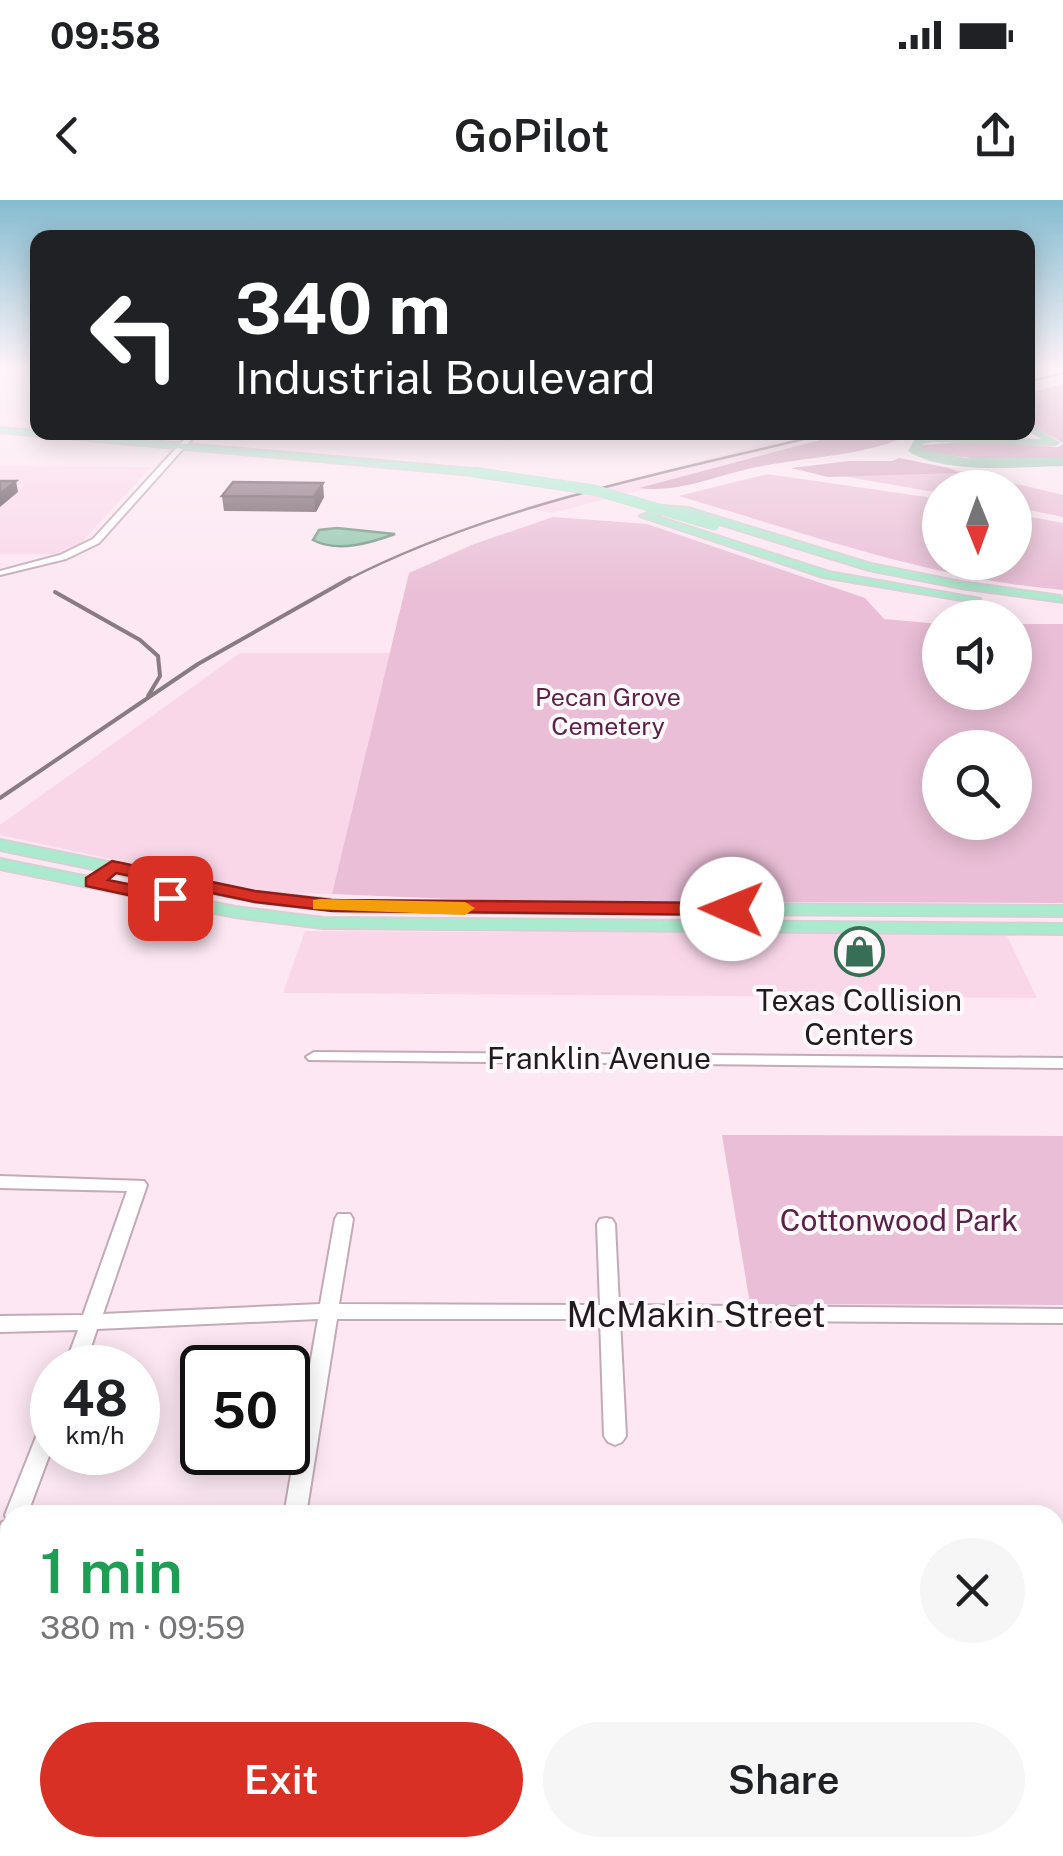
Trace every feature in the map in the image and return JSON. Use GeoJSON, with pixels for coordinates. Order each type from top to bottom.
{"type":"FeatureCollection","features":[{"type":"Feature","properties":{"kind":"main road"},"geometry":{"type":"LineString","coordinates":[[127,444],[594,490],[974,600]]}},
{"type":"Feature","properties":{"kind":"main road"},"geometry":{"type":"LineString","coordinates":[[470,475],[582,494],[823,569],[928,587],[1062,602]]}},
{"type":"Feature","properties":{"kind":"main road"},"geometry":{"type":"LineString","coordinates":[[974,600],[828,575],[646,516],[664,509],[681,509],[888,571],[1062,602]]}},
{"type":"Feature","properties":{"kind":"main road"},"geometry":{"type":"LineString","coordinates":[[1032,601],[1062,602]]}},
{"type":"Feature","properties":{"kind":"main road"},"geometry":{"type":"LineString","coordinates":[[0,845],[235,912],[323,923],[699,917],[871,919],[978,929],[1063,929]]}},
{"type":"Feature","properties":{"kind":"main road"},"geometry":{"type":"LineString","coordinates":[[0,862],[102,871]]}},
{"type":"Feature","properties":{"kind":"main road"},"geometry":{"type":"LineString","coordinates":[[871,919],[968,910],[1063,911]]}},
{"type":"Feature","properties":{"kind":"main road"},"geometry":{"type":"LineString","coordinates":[[968,910],[978,929]]}},
{"type":"Feature","properties":{"kind":"street"},"geometry":{"type":"LineString","coordinates":[[0,573],[56,559],[91,544],[184,444]]}},
{"type":"Feature","properties":{"kind":"street","name":"Franklin Avenue"},"geometry":{"type":"LineString","coordinates":[[314,1057],[1063,1062]]}},
{"type":"Feature","properties":{"kind":"street"},"geometry":{"type":"LineString","coordinates":[[0,1182],[138,1185],[83,1345]]}},
{"type":"Feature","properties":{"kind":"street"},"geometry":{"type":"LineString","coordinates":[[297,1505],[344,1219]]}},
{"type":"Feature","properties":{"kind":"street"},"geometry":{"type":"LineString","coordinates":[[606,1224],[614,1436]]}},
{"type":"Feature","properties":{"kind":"street","name":"McMakin Street"},"geometry":{"type":"LineString","coordinates":[[0,1324],[91,1325],[192,1313],[1063,1316]]}},
{"type":"Feature","properties":{"kind":"street"},"geometry":{"type":"LineString","coordinates":[[20,1505],[31,1475]]}},
{"type":"Feature","properties":{"kind":"shaded area"},"geometry":{"type":"Polygon","coordinates":[[[763,444],[819,444],[552,513],[524,507],[763,444]]]}},
{"type":"Feature","properties":{"kind":"shaded area"},"geometry":{"type":"Polygon","coordinates":[[[804,444],[884,444],[762,466],[685,486],[639,488],[804,444]]]}},
{"type":"Feature","properties":{"kind":"shaded area"},"geometry":{"type":"Polygon","coordinates":[[[1063,444],[1063,461],[1013,463],[920,452],[921,445],[1063,444]]]}},
{"type":"Feature","properties":{"kind":"shaded area"},"geometry":{"type":"Polygon","coordinates":[[[899,458],[953,470],[828,477],[791,468],[849,461],[899,458]]]}},
{"type":"Feature","properties":{"kind":"shaded area"},"geometry":{"type":"Polygon","coordinates":[[[0,466],[151,467],[82,542],[54,554],[0,554],[0,466]]]}},
{"type":"Feature","properties":{"kind":"shaded area"},"geometry":{"type":"Polygon","coordinates":[[[319,530],[395,534],[343,546],[313,540],[319,530]]]}},
{"type":"Feature","properties":{"kind":"shaded area"},"geometry":{"type":"Polygon","coordinates":[[[240,653],[390,653],[332,894],[269,893],[0,835],[0,825],[240,653]]]}},
{"type":"Feature","properties":{"kind":"shaded area"},"geometry":{"type":"Polygon","coordinates":[[[305,931],[1006,934],[1037,998],[283,993],[305,931]]]}},
{"type":"Feature","properties":{"kind":"green space"},"geometry":{"type":"Polygon","coordinates":[[[922,473],[922,490],[842,476],[922,473]]]}},
{"type":"Feature","properties":{"kind":"green space"},"geometry":{"type":"Polygon","coordinates":[[[767,474],[922,496],[922,566],[821,539],[679,496],[767,474]]]}},
{"type":"Feature","properties":{"kind":"green space"},"geometry":{"type":"Polygon","coordinates":[[[1032,488],[1063,495],[1063,517],[1032,511],[1032,488]]]}},
{"type":"Feature","properties":{"kind":"green space","name":"Pecan Grove Cemetery"},"geometry":{"type":"Polygon","coordinates":[[[553,517],[647,524],[865,598],[884,619],[922,622],[922,710],[1032,710],[1032,624],[1063,624],[1063,903],[501,901],[332,894],[409,573],[474,544],[553,517]]]}},
{"type":"Feature","properties":{"kind":"green space"},"geometry":{"type":"Polygon","coordinates":[[[1032,517],[1063,523],[1063,590],[990,580],[1032,580],[1032,517]]]}},
{"type":"Feature","properties":{"kind":"green space","name":"Cottonwood Park"},"geometry":{"type":"Polygon","coordinates":[[[722,1135],[1063,1136],[1063,1305],[750,1304],[722,1135]]]}},
{"type":"Feature","properties":{"kind":"building"},"geometry":{"type":"Polygon","coordinates":[[[0,481],[16,481],[0,494],[0,481]]]}},
{"type":"Feature","properties":{"kind":"building"},"geometry":{"type":"Polygon","coordinates":[[[233,482],[323,483],[314,497],[222,496],[233,482]]]}},
{"type":"Feature","properties":{"kind":"waterway"},"geometry":{"type":"LineString","coordinates":[[917,444],[914,451],[946,460],[1063,462]]}},
{"type":"Feature","properties":{"kind":"railway"},"geometry":{"type":"LineString","coordinates":[[345,581],[403,554],[522,510],[781,444]]}},
{"type":"Feature","properties":{"kind":"railway"},"geometry":{"type":"LineString","coordinates":[[0,798],[198,664],[350,578]]}},
{"type":"Feature","properties":{"kind":"railway"},"geometry":{"type":"LineString","coordinates":[[55,592],[140,640],[158,656],[160,676],[148,696]]}},
{"type":"Feature","properties":{"kind":"slow traffic"},"geometry":{"type":"LineString","coordinates":[[320,904],[465,908]]}},
{"type":"Feature","properties":{"kind":"place","name":"Texas Collision Centers"},"geometry":{"type":"Point","coordinates":[859,951]}},
{"type":"Feature","properties":{"kind":"route"},"geometry":{"type":"LineString","coordinates":[[170,898],[93,882],[112,867],[255,896],[332,906],[732,909]]}}]}
